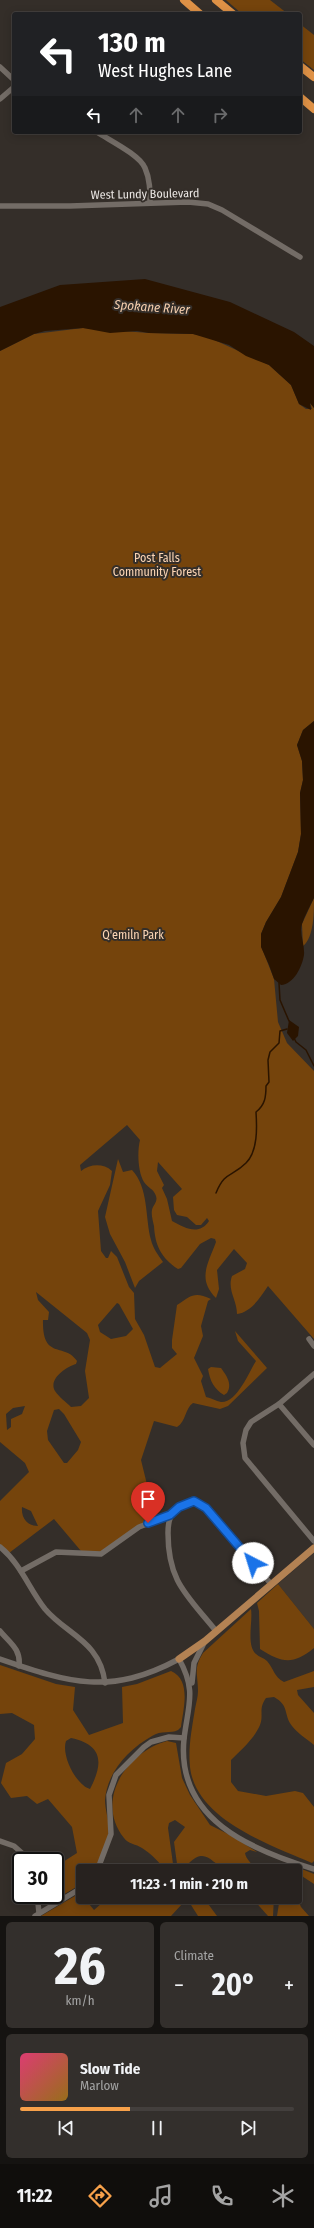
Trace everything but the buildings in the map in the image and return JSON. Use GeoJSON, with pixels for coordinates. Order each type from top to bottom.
{"type":"FeatureCollection","features":[{"type":"Feature","properties":{"kind":"highway"},"geometry":{"type":"LineString","coordinates":[[184,0],[198,12]]}},
{"type":"Feature","properties":{"kind":"highway"},"geometry":{"type":"LineString","coordinates":[[216,0],[231,12]]}},
{"type":"Feature","properties":{"kind":"highway"},"geometry":{"type":"LineString","coordinates":[[302,68],[314,77]]}},
{"type":"Feature","properties":{"kind":"highway"},"geometry":{"type":"LineString","coordinates":[[302,99],[314,109]]}},
{"type":"Feature","properties":{"kind":"main road"},"geometry":{"type":"LineString","coordinates":[[179,1659],[205,1641],[314,1548]]}},
{"type":"Feature","properties":{"kind":"street"},"geometry":{"type":"LineString","coordinates":[[0,67],[12,78]]}},
{"type":"Feature","properties":{"kind":"street"},"geometry":{"type":"LineString","coordinates":[[0,99],[12,89]]}},
{"type":"Feature","properties":{"kind":"street"},"geometry":{"type":"LineString","coordinates":[[100,134],[134,157],[145,167],[149,184],[150,203]]}},
{"type":"Feature","properties":{"kind":"street","name":"West Lundy Boulevard"},"geometry":{"type":"LineString","coordinates":[[0,206],[70,206],[188,202],[208,204],[222,210],[300,257]]}},
{"type":"Feature","properties":{"kind":"street"},"geometry":{"type":"LineString","coordinates":[[309,1339],[314,1346]]}},
{"type":"Feature","properties":{"kind":"street"},"geometry":{"type":"LineString","coordinates":[[314,1374],[279,1404],[251,1422],[244,1436],[243,1450],[245,1458],[314,1541]]}},
{"type":"Feature","properties":{"kind":"street"},"geometry":{"type":"LineString","coordinates":[[279,1404],[314,1445]]}},
{"type":"Feature","properties":{"kind":"street"},"geometry":{"type":"LineString","coordinates":[[21,1571],[56,1552],[101,1554],[139,1527],[170,1515],[179,1507],[194,1501],[206,1508],[271,1584]]}},
{"type":"Feature","properties":{"kind":"street"},"geometry":{"type":"LineString","coordinates":[[170,1515],[168,1546],[173,1573],[184,1592],[216,1631]]}},
{"type":"Feature","properties":{"kind":"street"},"geometry":{"type":"LineString","coordinates":[[0,1547],[21,1571],[46,1610],[82,1638],[95,1656],[104,1674],[105,1682]]}},
{"type":"Feature","properties":{"kind":"street"},"geometry":{"type":"LineString","coordinates":[[0,1632],[18,1650],[20,1657],[19,1666]]}},
{"type":"Feature","properties":{"kind":"street"},"geometry":{"type":"LineString","coordinates":[[205,1641],[194,1662],[183,1749],[187,1776],[195,1796],[215,1822],[263,1852],[285,1861],[314,1868]]}},
{"type":"Feature","properties":{"kind":"street"},"geometry":{"type":"LineString","coordinates":[[0,1659],[58,1678],[73,1681],[105,1682],[134,1678],[156,1671],[179,1659],[190,1682],[190,1696]]}},
{"type":"Feature","properties":{"kind":"street"},"geometry":{"type":"LineString","coordinates":[[100,1864],[111,1834],[109,1795],[116,1775],[138,1752],[152,1742],[169,1737],[184,1738]]}},
{"type":"Feature","properties":{"kind":"street"},"geometry":{"type":"LineString","coordinates":[[0,1841],[14,1846],[21,1852]]}},
{"type":"Feature","properties":{"kind":"street"},"geometry":{"type":"LineString","coordinates":[[37,1915],[76,1891]]}},
{"type":"Feature","properties":{"kind":"street"},"geometry":{"type":"LineString","coordinates":[[37,1915],[38,1904]]}},
{"type":"Feature","properties":{"kind":"shaded area"},"geometry":{"type":"Polygon","coordinates":[[[314,1553],[314,1629],[278,1584],[314,1553]]]}},
{"type":"Feature","properties":{"kind":"green space"},"geometry":{"type":"Polygon","coordinates":[[[226,0],[270,0],[285,12],[240,12],[226,0]]]}},
{"type":"Feature","properties":{"kind":"green space"},"geometry":{"type":"Polygon","coordinates":[[[302,26],[314,35],[314,70],[302,61],[302,26]]]}},
{"type":"Feature","properties":{"kind":"green space"},"geometry":{"type":"Polygon","coordinates":[[[83,328],[149,333],[193,334],[208,337],[269,365],[291,385],[299,404],[306,409],[312,409],[310,403],[314,408],[314,721],[303,730],[297,745],[302,761],[303,780],[300,793],[301,834],[298,852],[281,897],[266,922],[261,934],[261,946],[274,979],[278,1022],[287,1043],[314,1071],[314,1339],[268,1286],[251,1307],[242,1313],[237,1314],[236,1304],[231,1290],[231,1281],[232,1276],[245,1269],[247,1263],[234,1249],[217,1270],[219,1289],[216,1298],[210,1291],[206,1278],[207,1264],[216,1242],[215,1239],[211,1238],[200,1244],[181,1268],[178,1269],[163,1256],[156,1239],[152,1216],[156,1196],[144,1182],[140,1173],[138,1156],[140,1140],[127,1125],[80,1165],[81,1171],[96,1165],[108,1168],[112,1171],[110,1185],[98,1211],[101,1251],[106,1258],[108,1258],[111,1251],[117,1257],[129,1287],[134,1293],[135,1319],[144,1335],[155,1367],[160,1368],[177,1354],[172,1348],[172,1340],[177,1305],[189,1297],[200,1295],[211,1299],[208,1301],[201,1326],[203,1336],[194,1358],[203,1376],[201,1381],[206,1397],[221,1402],[232,1398],[242,1386],[256,1361],[238,1341],[235,1331],[267,1368],[228,1406],[220,1409],[193,1403],[188,1408],[180,1425],[177,1427],[154,1421],[141,1460],[155,1517],[137,1526],[100,1552],[81,1551],[54,1519],[9,1553],[0,1545],[0,1501],[29,1472],[25,1463],[0,1442],[0,351],[34,334],[83,328]],[[158,1162],[157,1171],[164,1185],[162,1188],[167,1199],[172,1221],[192,1229],[205,1226],[209,1221],[207,1218],[201,1225],[196,1225],[187,1217],[177,1215],[174,1210],[173,1197],[182,1189],[158,1162]],[[36,1292],[38,1300],[49,1312],[48,1320],[43,1320],[46,1341],[55,1349],[72,1355],[77,1361],[76,1364],[59,1374],[53,1387],[71,1407],[81,1406],[89,1398],[85,1371],[90,1340],[87,1333],[36,1292]],[[117,1303],[98,1325],[100,1332],[111,1339],[126,1336],[133,1329],[119,1304],[117,1303]],[[25,1406],[13,1408],[6,1414],[7,1430],[11,1427],[11,1419],[22,1414],[25,1406]],[[59,1409],[54,1410],[47,1431],[48,1440],[64,1463],[67,1463],[78,1450],[81,1442],[64,1414],[59,1409]],[[22,1507],[23,1515],[28,1523],[38,1526],[31,1511],[22,1507]]]}},
{"type":"Feature","properties":{"kind":"green space"},"geometry":{"type":"Polygon","coordinates":[[[314,898],[311,931],[307,942],[303,946],[302,924],[314,898]]]}},
{"type":"Feature","properties":{"kind":"green space"},"geometry":{"type":"Polygon","coordinates":[[[118,1159],[123,1172],[132,1170],[141,1185],[146,1204],[151,1240],[154,1249],[163,1262],[139,1281],[135,1288],[125,1262],[110,1234],[105,1217],[118,1159]]]}},
{"type":"Feature","properties":{"kind":"green space"},"geometry":{"type":"Polygon","coordinates":[[[211,1367],[221,1368],[227,1377],[229,1390],[224,1395],[211,1381],[208,1369],[211,1367]]]}},
{"type":"Feature","properties":{"kind":"green space"},"geometry":{"type":"Polygon","coordinates":[[[278,1584],[314,1629],[314,1648],[300,1657],[287,1660],[275,1657],[260,1649],[259,1611],[257,1603],[278,1584]]]}},
{"type":"Feature","properties":{"kind":"green space"},"geometry":{"type":"Polygon","coordinates":[[[251,1609],[251,1645],[257,1655],[267,1661],[278,1678],[284,1682],[314,1671],[314,1687],[297,1690],[298,1695],[314,1713],[314,1745],[294,1729],[289,1722],[284,1707],[279,1700],[274,1697],[266,1698],[262,1705],[260,1725],[247,1744],[231,1760],[231,1782],[238,1791],[266,1796],[295,1791],[303,1793],[314,1807],[314,1861],[312,1863],[257,1839],[220,1816],[206,1802],[195,1786],[190,1767],[191,1738],[198,1693],[198,1663],[203,1653],[251,1609]]]}},
{"type":"Feature","properties":{"kind":"green space"},"geometry":{"type":"Polygon","coordinates":[[[0,1665],[56,1684],[75,1687],[73,1710],[89,1735],[123,1723],[122,1687],[137,1684],[171,1671],[178,1675],[182,1681],[185,1696],[181,1727],[172,1732],[155,1734],[143,1741],[121,1762],[110,1780],[105,1800],[109,1827],[109,1836],[106,1846],[97,1864],[76,1864],[76,1887],[64,1894],[64,1861],[77,1853],[72,1827],[48,1799],[37,1804],[27,1796],[11,1798],[1,1783],[6,1763],[22,1754],[35,1739],[34,1725],[12,1713],[0,1714],[0,1665]],[[71,1738],[66,1741],[65,1747],[68,1761],[75,1776],[80,1782],[90,1789],[97,1771],[98,1757],[90,1745],[71,1738]]]}},
{"type":"Feature","properties":{"kind":"green space"},"geometry":{"type":"Polygon","coordinates":[[[167,1741],[176,1743],[182,1778],[190,1795],[210,1825],[230,1835],[257,1852],[250,1850],[245,1853],[252,1864],[217,1864],[204,1856],[200,1856],[195,1858],[189,1863],[190,1864],[177,1864],[174,1842],[185,1827],[175,1820],[169,1823],[168,1828],[173,1864],[160,1864],[146,1850],[128,1842],[124,1838],[116,1823],[112,1808],[114,1794],[119,1779],[128,1767],[139,1755],[152,1747],[167,1741]]]}},
{"type":"Feature","properties":{"kind":"green space"},"geometry":{"type":"Polygon","coordinates":[[[302,1869],[314,1874],[314,1884],[302,1876],[302,1869]]]}},
{"type":"Feature","properties":{"kind":"green space"},"geometry":{"type":"Polygon","coordinates":[[[76,1895],[76,1904],[89,1904],[94,1910],[101,1904],[182,1904],[171,1916],[41,1916],[61,1904],[64,1904],[64,1902],[76,1895]]]}},
{"type":"Feature","properties":{"kind":"green space"},"geometry":{"type":"Polygon","coordinates":[[[190,1904],[208,1904],[217,1916],[198,1916],[190,1904]]]}},
{"type":"Feature","properties":{"kind":"green space"},"geometry":{"type":"Polygon","coordinates":[[[257,1904],[274,1904],[273,1916],[268,1916],[257,1904]]]}},
{"type":"Feature","properties":{"kind":"green space"},"geometry":{"type":"Polygon","coordinates":[[[279,1904],[300,1904],[309,1916],[277,1916],[279,1904]]]}},
{"type":"Feature","properties":{"kind":"water","name":"Spokane River"},"geometry":{"type":"Polygon","coordinates":[[[145,279],[230,302],[294,332],[314,346],[314,408],[310,403],[311,410],[299,404],[291,385],[269,365],[246,356],[229,345],[193,334],[149,333],[137,331],[110,333],[83,328],[45,331],[34,334],[0,351],[0,307],[60,285],[145,279]]]}},
{"type":"Feature","properties":{"kind":"water"},"geometry":{"type":"Polygon","coordinates":[[[314,721],[314,898],[301,928],[304,955],[301,965],[297,974],[290,982],[281,985],[274,979],[261,947],[261,934],[266,922],[281,897],[298,852],[301,834],[300,793],[303,780],[302,761],[297,745],[303,730],[314,721]]]}},
{"type":"Feature","properties":{"kind":"water"},"geometry":{"type":"Polygon","coordinates":[[[289,1020],[299,1027],[298,1036],[293,1041],[287,1033],[289,1020]]]}},
{"type":"Feature","properties":{"kind":"waterway"},"geometry":{"type":"LineString","coordinates":[[279,983],[280,1000],[289,1021]]}},
{"type":"Feature","properties":{"kind":"waterway"},"geometry":{"type":"LineString","coordinates":[[216,1193],[223,1181],[246,1163],[253,1152],[256,1139],[256,1112],[263,1104],[266,1086],[269,1082],[268,1060],[270,1052],[279,1043],[280,1031],[287,1029]]}},
{"type":"Feature","properties":{"kind":"waterway"},"geometry":{"type":"LineString","coordinates":[[294,1038],[296,1042],[306,1050],[314,1066]]}},
{"type":"Feature","properties":{"kind":"route"},"geometry":{"type":"LineString","coordinates":[[148,1523],[170,1515],[179,1507],[194,1501],[206,1508],[253,1563]]}},
{"type":"Feature","properties":{"kind":"park label","name":"Post Falls Community Forest"},"geometry":{"type":"Point","coordinates":[157,565]}},
{"type":"Feature","properties":{"kind":"park label","name":"Q'emiln Park"},"geometry":{"type":"Point","coordinates":[133,935]}}]}
